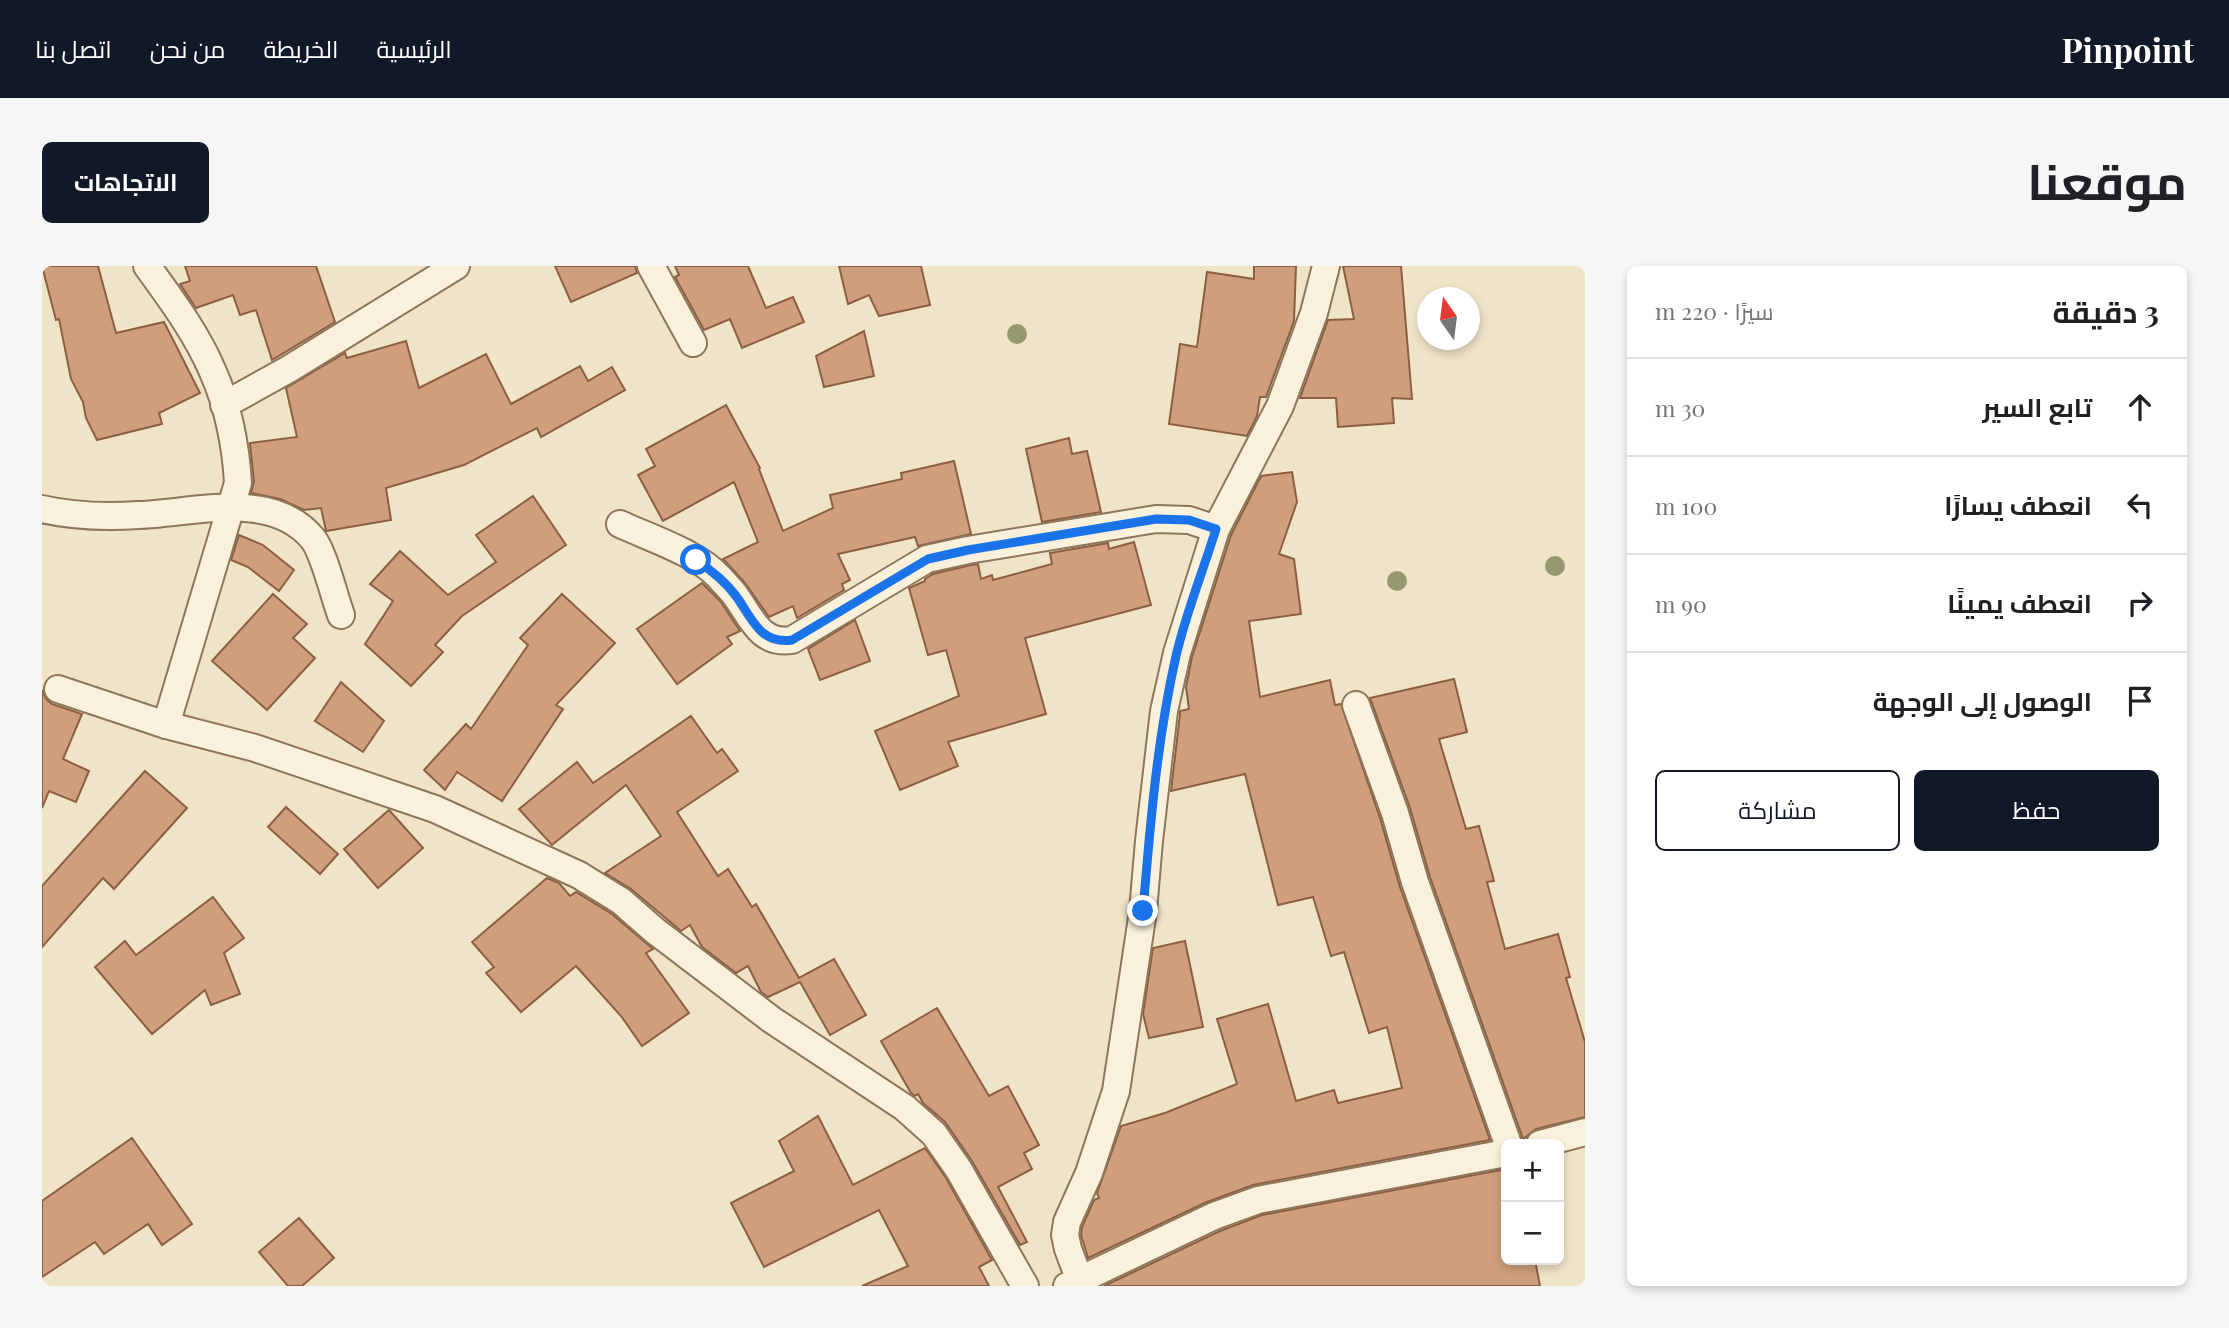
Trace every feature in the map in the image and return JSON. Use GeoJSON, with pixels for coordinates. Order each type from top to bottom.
{"type":"FeatureCollection","features":[{"type":"Feature","properties":{"kind":"street"},"geometry":{"type":"LineString","coordinates":[[147,266],[174,303],[214,372],[237,462],[238,483],[166,725]]}},
{"type":"Feature","properties":{"kind":"street"},"geometry":{"type":"LineString","coordinates":[[224,405],[289,369],[456,266]]}},
{"type":"Feature","properties":{"kind":"street"},"geometry":{"type":"LineString","coordinates":[[651,266],[693,342]]}},
{"type":"Feature","properties":{"kind":"street"},"geometry":{"type":"LineString","coordinates":[[1326,266],[1314,313],[1280,406],[1216,529],[1177,653],[1164,711],[1143,911],[1116,1091],[1085,1182],[1067,1222],[1065,1235],[1076,1284],[1214,1216],[1258,1200],[1501,1154]]}},
{"type":"Feature","properties":{"kind":"street"},"geometry":{"type":"LineString","coordinates":[[42,509],[137,516],[229,508],[278,513],[312,537],[321,550],[341,615]]}},
{"type":"Feature","properties":{"kind":"street"},"geometry":{"type":"LineString","coordinates":[[620,524],[696,560],[716,574],[736,596],[755,627],[782,641],[792,640],[928,559],[1156,519],[1189,520],[1216,529]]}},
{"type":"Feature","properties":{"kind":"street"},"geometry":{"type":"LineString","coordinates":[[58,689],[166,725],[255,748],[435,809],[579,875],[621,901],[654,930],[772,1020],[905,1108],[934,1134],[959,1170],[1025,1286]]}},
{"type":"Feature","properties":{"kind":"street"},"geometry":{"type":"LineString","coordinates":[[1356,705],[1395,813],[1415,882],[1506,1139]]}},
{"type":"Feature","properties":{"kind":"street"},"geometry":{"type":"LineString","coordinates":[[1559,1139],[1585,1132]]}},
{"type":"Feature","properties":{"kind":"building"},"geometry":{"type":"Polygon","coordinates":[[[42,266],[98,266],[116,333],[164,322],[200,393],[159,413],[162,424],[97,440],[71,379],[59,319],[56,320],[42,266]]]}},
{"type":"Feature","properties":{"kind":"building"},"geometry":{"type":"Polygon","coordinates":[[[185,266],[316,266],[335,322],[272,360],[256,310],[240,315],[233,295],[196,308],[180,284],[190,281],[185,266]]]}},
{"type":"Feature","properties":{"kind":"building"},"geometry":{"type":"Polygon","coordinates":[[[555,266],[635,266],[637,273],[571,302],[555,266]]]}},
{"type":"Feature","properties":{"kind":"building"},"geometry":{"type":"Polygon","coordinates":[[[675,266],[748,266],[766,308],[793,297],[804,322],[742,348],[730,319],[704,330],[675,277],[679,275],[675,266]]]}},
{"type":"Feature","properties":{"kind":"building"},"geometry":{"type":"Polygon","coordinates":[[[839,266],[921,266],[930,305],[879,316],[869,295],[848,304],[839,266]]]}},
{"type":"Feature","properties":{"kind":"building"},"geometry":{"type":"Polygon","coordinates":[[[1254,266],[1296,266],[1294,321],[1266,397],[1260,397],[1257,416],[1247,436],[1169,424],[1180,344],[1197,347],[1207,272],[1254,279],[1254,266]]]}},
{"type":"Feature","properties":{"kind":"building"},"geometry":{"type":"Polygon","coordinates":[[[1343,266],[1401,266],[1412,399],[1392,398],[1394,423],[1338,427],[1336,398],[1300,398],[1328,320],[1354,319],[1343,266]]]}},
{"type":"Feature","properties":{"kind":"building"},"geometry":{"type":"Polygon","coordinates":[[[864,331],[874,376],[824,387],[816,356],[864,331]]]}},
{"type":"Feature","properties":{"kind":"building"},"geometry":{"type":"Polygon","coordinates":[[[406,341],[419,388],[486,354],[511,404],[580,366],[588,381],[612,367],[625,390],[541,437],[537,428],[464,465],[386,488],[391,520],[326,531],[321,508],[304,510],[280,499],[251,493],[254,482],[250,443],[297,437],[286,388],[345,353],[347,358],[406,341]]]}},
{"type":"Feature","properties":{"kind":"building"},"geometry":{"type":"Polygon","coordinates":[[[726,405],[760,468],[783,531],[833,508],[830,495],[902,479],[901,473],[954,461],[971,534],[918,546],[915,537],[838,554],[850,580],[842,584],[844,590],[797,618],[793,606],[769,617],[745,583],[723,559],[758,542],[734,482],[663,521],[638,475],[655,466],[646,449],[726,405]]]}},
{"type":"Feature","properties":{"kind":"building"},"geometry":{"type":"Polygon","coordinates":[[[1069,438],[1072,454],[1087,451],[1101,512],[1042,522],[1026,449],[1069,438]]]}},
{"type":"Feature","properties":{"kind":"building"},"geometry":{"type":"Polygon","coordinates":[[[1292,472],[1297,502],[1279,554],[1294,559],[1301,614],[1249,621],[1260,697],[1330,680],[1335,705],[1341,704],[1380,818],[1400,887],[1490,1140],[1253,1185],[1207,1202],[1088,1258],[1081,1235],[1082,1227],[1094,1200],[1099,1198],[1097,1193],[1121,1126],[1165,1113],[1237,1084],[1217,1019],[1268,1004],[1296,1101],[1334,1090],[1338,1103],[1402,1088],[1387,1027],[1369,1033],[1344,952],[1331,956],[1313,897],[1278,905],[1245,774],[1171,791],[1180,711],[1189,709],[1186,687],[1192,657],[1231,535],[1261,476],[1292,472]]]}},
{"type":"Feature","properties":{"kind":"building"},"geometry":{"type":"Polygon","coordinates":[[[533,496],[566,545],[462,616],[435,645],[443,652],[411,686],[365,644],[393,601],[370,584],[400,551],[448,595],[496,562],[476,535],[533,496]]]}},
{"type":"Feature","properties":{"kind":"building"},"geometry":{"type":"Polygon","coordinates":[[[239,535],[263,545],[294,570],[279,591],[248,567],[231,560],[239,535]]]}},
{"type":"Feature","properties":{"kind":"building"},"geometry":{"type":"Polygon","coordinates":[[[1134,542],[1151,605],[1025,638],[1046,714],[948,742],[958,766],[900,790],[875,731],[959,696],[946,650],[928,655],[909,588],[933,574],[971,565],[978,564],[981,579],[992,575],[993,580],[1052,564],[1050,553],[1108,543],[1109,549],[1134,542]]]}},
{"type":"Feature","properties":{"kind":"building"},"geometry":{"type":"Polygon","coordinates":[[[702,583],[721,602],[740,631],[727,637],[732,644],[677,684],[637,629],[702,583]]]}},
{"type":"Feature","properties":{"kind":"building"},"geometry":{"type":"Polygon","coordinates":[[[273,594],[307,624],[293,638],[315,658],[267,710],[212,661],[273,594]]]}},
{"type":"Feature","properties":{"kind":"building"},"geometry":{"type":"Polygon","coordinates":[[[562,594],[615,643],[556,705],[563,709],[502,801],[457,772],[445,790],[424,770],[466,724],[471,729],[528,645],[520,638],[562,594]]]}},
{"type":"Feature","properties":{"kind":"building"},"geometry":{"type":"Polygon","coordinates":[[[855,620],[870,661],[820,680],[808,649],[855,620]]]}},
{"type":"Feature","properties":{"kind":"building"},"geometry":{"type":"Polygon","coordinates":[[[1454,679],[1467,732],[1439,739],[1466,829],[1479,826],[1494,881],[1487,882],[1505,949],[1558,934],[1570,977],[1566,978],[1585,1042],[1585,1117],[1536,1129],[1523,1139],[1370,698],[1454,679]]]}},
{"type":"Feature","properties":{"kind":"building"},"geometry":{"type":"Polygon","coordinates":[[[341,682],[384,721],[363,752],[315,721],[341,682]]]}},
{"type":"Feature","properties":{"kind":"building"},"geometry":{"type":"Polygon","coordinates":[[[42,690],[52,704],[82,714],[63,759],[89,771],[76,802],[49,791],[42,808],[42,690]]]}},
{"type":"Feature","properties":{"kind":"building"},"geometry":{"type":"Polygon","coordinates":[[[691,716],[717,753],[722,749],[738,771],[677,812],[718,876],[728,869],[752,907],[756,904],[799,978],[834,959],[866,1015],[830,1035],[800,982],[768,997],[761,992],[748,966],[736,973],[702,947],[690,925],[681,931],[631,889],[605,873],[661,836],[626,785],[552,845],[519,809],[577,762],[593,783],[691,716]]]}},
{"type":"Feature","properties":{"kind":"building"},"geometry":{"type":"Polygon","coordinates":[[[145,771],[187,808],[114,889],[103,878],[42,947],[42,886],[145,771]]]}},
{"type":"Feature","properties":{"kind":"building"},"geometry":{"type":"Polygon","coordinates":[[[286,807],[338,854],[320,874],[268,827],[286,807]]]}},
{"type":"Feature","properties":{"kind":"building"},"geometry":{"type":"Polygon","coordinates":[[[389,810],[423,848],[378,888],[344,849],[389,810]]]}},
{"type":"Feature","properties":{"kind":"building"},"geometry":{"type":"Polygon","coordinates":[[[547,878],[559,883],[570,896],[576,892],[612,914],[653,949],[646,953],[689,1013],[642,1046],[621,1016],[576,966],[521,1012],[486,973],[494,967],[472,942],[547,878]]]}},
{"type":"Feature","properties":{"kind":"building"},"geometry":{"type":"Polygon","coordinates":[[[213,897],[244,938],[224,953],[240,994],[211,1005],[205,990],[152,1034],[95,967],[125,941],[136,955],[213,897]]]}},
{"type":"Feature","properties":{"kind":"building"},"geometry":{"type":"Polygon","coordinates":[[[1185,941],[1203,1027],[1149,1038],[1143,1014],[1153,948],[1185,941]]]}},
{"type":"Feature","properties":{"kind":"building"},"geometry":{"type":"Polygon","coordinates":[[[937,1008],[989,1096],[1008,1086],[1039,1145],[1024,1153],[1032,1169],[998,1187],[1027,1242],[1020,1245],[972,1161],[945,1122],[923,1103],[918,1094],[915,1096],[911,1093],[881,1041],[937,1008]]]}},
{"type":"Feature","properties":{"kind":"building"},"geometry":{"type":"Polygon","coordinates":[[[818,1116],[853,1185],[925,1148],[946,1178],[992,1260],[979,1267],[989,1286],[862,1286],[908,1266],[879,1210],[764,1267],[731,1203],[794,1171],[779,1141],[818,1116]]]}},
{"type":"Feature","properties":{"kind":"building"},"geometry":{"type":"Polygon","coordinates":[[[132,1138],[192,1224],[162,1245],[148,1224],[104,1254],[95,1242],[42,1277],[42,1201],[132,1138]]]}},
{"type":"Feature","properties":{"kind":"building"},"geometry":{"type":"Polygon","coordinates":[[[1501,1170],[1501,1265],[1536,1265],[1540,1286],[1104,1286],[1220,1231],[1262,1215],[1501,1170]]]}},
{"type":"Feature","properties":{"kind":"building"},"geometry":{"type":"Polygon","coordinates":[[[299,1218],[334,1258],[302,1286],[288,1286],[259,1252],[299,1218]]]}},
{"type":"Feature","properties":{"kind":"route"},"geometry":{"type":"LineString","coordinates":[[696,560],[716,574],[736,596],[755,627],[782,641],[792,640],[928,559],[1125,522],[1189,520],[1216,529],[1177,653],[1164,711],[1143,911]]}}]}
